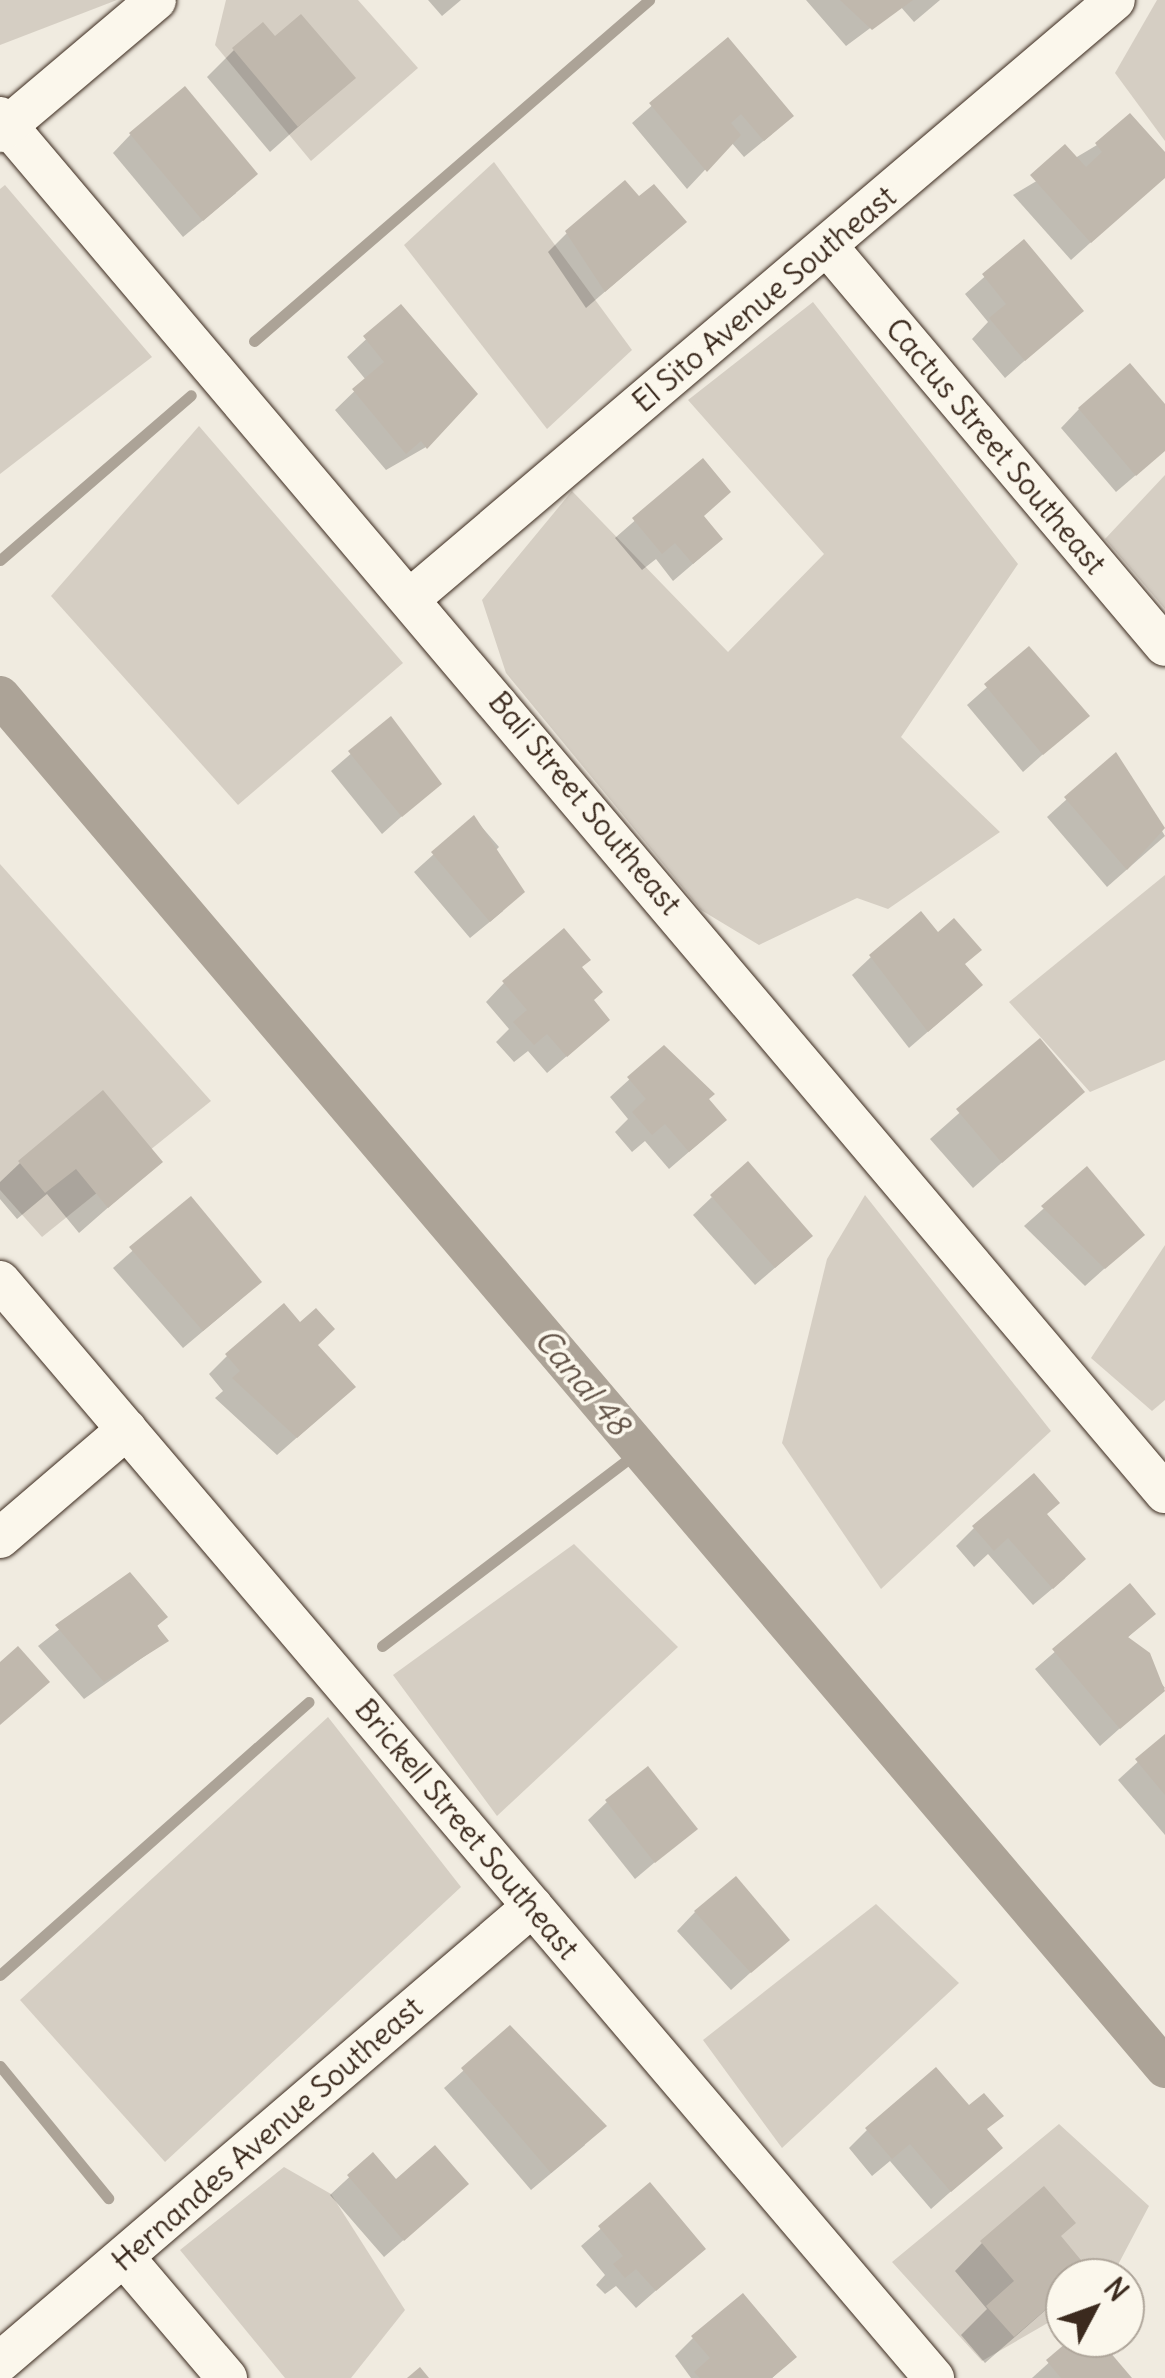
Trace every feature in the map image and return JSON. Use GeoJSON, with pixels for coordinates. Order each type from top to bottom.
{"type":"FeatureCollection","features":[{"type":"Feature","properties":{"kind":"street"},"geometry":{"type":"LineString","coordinates":[[2,125],[156,0]]}},
{"type":"Feature","properties":{"kind":"street","name":"El Sito Avenue Southeast"},"geometry":{"type":"LineString","coordinates":[[412,596],[1115,0]]}},
{"type":"Feature","properties":{"kind":"street","name":"Bali Street Southeast"},"geometry":{"type":"LineString","coordinates":[[2,125],[412,596],[1165,1493]]}},
{"type":"Feature","properties":{"kind":"street","name":"Cactus Street Southeast"},"geometry":{"type":"LineString","coordinates":[[828,247],[1165,646]]}},
{"type":"Feature","properties":{"kind":"street","name":"Brickell Street Southeast"},"geometry":{"type":"LineString","coordinates":[[0,1280],[934,2378]]}},
{"type":"Feature","properties":{"kind":"street"},"geometry":{"type":"LineString","coordinates":[[0,1538],[127,1429]]}},
{"type":"Feature","properties":{"kind":"street","name":"Hernandes Avenue Southeast"},"geometry":{"type":"LineString","coordinates":[[0,2362],[533,1906]]}},
{"type":"Feature","properties":{"kind":"street"},"geometry":{"type":"LineString","coordinates":[[124,2256],[227,2378]]}},
{"type":"Feature","properties":{"kind":"shaded area"},"geometry":{"type":"Polygon","coordinates":[[[0,0],[117,0],[0,45],[0,0]]]}},
{"type":"Feature","properties":{"kind":"shaded area"},"geometry":{"type":"Polygon","coordinates":[[[226,0],[358,0],[418,68],[311,161],[215,45],[226,0]]]}},
{"type":"Feature","properties":{"kind":"shaded area"},"geometry":{"type":"Polygon","coordinates":[[[1157,0],[1165,0],[1165,141],[1115,73],[1157,0]]]}},
{"type":"Feature","properties":{"kind":"shaded area"},"geometry":{"type":"Polygon","coordinates":[[[494,162],[632,350],[547,429],[404,245],[494,162]]]}},
{"type":"Feature","properties":{"kind":"shaded area"},"geometry":{"type":"Polygon","coordinates":[[[5,185],[152,357],[0,474],[0,189],[5,185]]]}},
{"type":"Feature","properties":{"kind":"shaded area"},"geometry":{"type":"Polygon","coordinates":[[[813,302],[1018,564],[901,737],[1000,832],[888,909],[857,898],[759,945],[701,910],[506,673],[482,600],[572,491],[728,652],[824,554],[688,400],[813,302]]]}},
{"type":"Feature","properties":{"kind":"shaded area"},"geometry":{"type":"Polygon","coordinates":[[[199,426],[403,663],[238,805],[51,596],[199,426]]]}},
{"type":"Feature","properties":{"kind":"shaded area"},"geometry":{"type":"Polygon","coordinates":[[[1165,475],[1165,609],[1105,539],[1165,475]]]}},
{"type":"Feature","properties":{"kind":"shaded area"},"geometry":{"type":"Polygon","coordinates":[[[0,864],[211,1101],[42,1237],[0,1190],[0,864]]]}},
{"type":"Feature","properties":{"kind":"shaded area"},"geometry":{"type":"Polygon","coordinates":[[[1165,875],[1165,1060],[1090,1092],[1009,1002],[1165,875]]]}},
{"type":"Feature","properties":{"kind":"shaded area"},"geometry":{"type":"Polygon","coordinates":[[[865,1195],[1051,1431],[881,1589],[782,1443],[827,1259],[865,1195]]]}},
{"type":"Feature","properties":{"kind":"shaded area"},"geometry":{"type":"Polygon","coordinates":[[[1165,1245],[1165,1400],[1152,1411],[1091,1358],[1165,1245]]]}},
{"type":"Feature","properties":{"kind":"shaded area"},"geometry":{"type":"Polygon","coordinates":[[[574,1544],[678,1647],[497,1816],[393,1675],[574,1544]]]}},
{"type":"Feature","properties":{"kind":"shaded area"},"geometry":{"type":"Polygon","coordinates":[[[328,1717],[461,1887],[165,2162],[20,2000],[328,1717]]]}},
{"type":"Feature","properties":{"kind":"shaded area"},"geometry":{"type":"Polygon","coordinates":[[[876,1904],[959,1983],[782,2148],[703,2040],[876,1904]]]}},
{"type":"Feature","properties":{"kind":"shaded area"},"geometry":{"type":"Polygon","coordinates":[[[1059,2124],[1149,2206],[1122,2258],[1045,2258],[1045,2325],[982,2361],[892,2262],[1059,2124]]]}},
{"type":"Feature","properties":{"kind":"shaded area"},"geometry":{"type":"Polygon","coordinates":[[[284,2167],[331,2194],[405,2310],[351,2378],[285,2378],[180,2250],[284,2167]]]}},
{"type":"Feature","properties":{"kind":"building"},"geometry":{"type":"Polygon","coordinates":[[[840,0],[913,0],[872,30],[840,0]]]}},
{"type":"Feature","properties":{"kind":"building"},"geometry":{"type":"Polygon","coordinates":[[[301,14],[356,78],[298,127],[232,48],[263,22],[275,36],[301,14]]]}},
{"type":"Feature","properties":{"kind":"building"},"geometry":{"type":"Polygon","coordinates":[[[728,37],[794,116],[764,141],[741,114],[731,123],[741,135],[707,172],[649,103],[728,37]]]}},
{"type":"Feature","properties":{"kind":"building"},"geometry":{"type":"Polygon","coordinates":[[[185,86],[258,174],[203,221],[129,133],[185,86]]]}},
{"type":"Feature","properties":{"kind":"building"},"geometry":{"type":"Polygon","coordinates":[[[1130,113],[1165,152],[1165,178],[1091,243],[1030,175],[1065,144],[1086,167],[1102,152],[1095,143],[1130,113]]]}},
{"type":"Feature","properties":{"kind":"building"},"geometry":{"type":"Polygon","coordinates":[[[625,180],[639,196],[654,184],[687,222],[605,292],[565,231],[625,180]]]}},
{"type":"Feature","properties":{"kind":"building"},"geometry":{"type":"Polygon","coordinates":[[[1024,239],[1084,311],[1025,361],[989,318],[1006,304],[982,274],[1024,239]]]}},
{"type":"Feature","properties":{"kind":"building"},"geometry":{"type":"Polygon","coordinates":[[[401,304],[478,394],[427,449],[421,441],[406,454],[352,389],[384,362],[363,336],[401,304]]]}},
{"type":"Feature","properties":{"kind":"building"},"geometry":{"type":"Polygon","coordinates":[[[1130,363],[1165,404],[1165,451],[1136,476],[1078,408],[1130,363]]]}},
{"type":"Feature","properties":{"kind":"building"},"geometry":{"type":"Polygon","coordinates":[[[703,458],[731,492],[704,516],[723,539],[693,564],[675,543],[662,554],[632,518],[703,458]]]}},
{"type":"Feature","properties":{"kind":"building"},"geometry":{"type":"Polygon","coordinates":[[[1029,646],[1090,716],[1043,755],[984,684],[1029,646]]]}},
{"type":"Feature","properties":{"kind":"building"},"geometry":{"type":"Polygon","coordinates":[[[391,716],[442,784],[402,817],[348,751],[391,716]]]}},
{"type":"Feature","properties":{"kind":"building"},"geometry":{"type":"Polygon","coordinates":[[[1116,752],[1165,828],[1127,870],[1064,797],[1116,752]]]}},
{"type":"Feature","properties":{"kind":"building"},"geometry":{"type":"Polygon","coordinates":[[[474,815],[525,892],[490,922],[431,852],[474,815]]]}},
{"type":"Feature","properties":{"kind":"building"},"geometry":{"type":"Polygon","coordinates":[[[921,911],[938,932],[954,918],[982,950],[965,964],[983,985],[928,1032],[869,955],[921,911]]]}},
{"type":"Feature","properties":{"kind":"building"},"geometry":{"type":"Polygon","coordinates":[[[564,928],[591,960],[582,967],[603,992],[594,1000],[610,1020],[567,1057],[547,1034],[534,1045],[513,1022],[527,1010],[502,981],[564,928]]]}},
{"type":"Feature","properties":{"kind":"building"},"geometry":{"type":"Polygon","coordinates":[[[1040,1038],[1085,1092],[1002,1163],[956,1109],[1040,1038]]]}},
{"type":"Feature","properties":{"kind":"building"},"geometry":{"type":"Polygon","coordinates":[[[664,1045],[715,1094],[709,1099],[727,1120],[689,1152],[665,1124],[652,1135],[632,1112],[646,1099],[627,1077],[664,1045]]]}},
{"type":"Feature","properties":{"kind":"building"},"geometry":{"type":"Polygon","coordinates":[[[103,1090],[163,1162],[108,1208],[76,1169],[45,1193],[18,1161],[103,1090]]]}},
{"type":"Feature","properties":{"kind":"building"},"geometry":{"type":"Polygon","coordinates":[[[748,1161],[813,1236],[775,1268],[710,1195],[748,1161]]]}},
{"type":"Feature","properties":{"kind":"building"},"geometry":{"type":"Polygon","coordinates":[[[1087,1166],[1145,1235],[1105,1269],[1041,1206],[1087,1166]]]}},
{"type":"Feature","properties":{"kind":"building"},"geometry":{"type":"Polygon","coordinates":[[[191,1196],[262,1282],[203,1331],[129,1247],[191,1196]]]}},
{"type":"Feature","properties":{"kind":"building"},"geometry":{"type":"Polygon","coordinates":[[[284,1303],[300,1322],[316,1308],[335,1329],[318,1345],[356,1387],[297,1438],[232,1378],[240,1371],[225,1354],[284,1303]]]}},
{"type":"Feature","properties":{"kind":"building"},"geometry":{"type":"Polygon","coordinates":[[[1034,1473],[1060,1503],[1047,1514],[1086,1559],[1053,1589],[1008,1538],[994,1551],[972,1526],[1034,1473]]]}},
{"type":"Feature","properties":{"kind":"building"},"geometry":{"type":"Polygon","coordinates":[[[130,1572],[168,1617],[157,1626],[169,1641],[104,1682],[55,1625],[130,1572]]]}},
{"type":"Feature","properties":{"kind":"building"},"geometry":{"type":"Polygon","coordinates":[[[1130,1583],[1156,1614],[1128,1637],[1150,1653],[1165,1691],[1120,1729],[1052,1649],[1130,1583]]]}},
{"type":"Feature","properties":{"kind":"building"},"geometry":{"type":"Polygon","coordinates":[[[18,1646],[50,1682],[0,1725],[0,1662],[18,1646]]]}},
{"type":"Feature","properties":{"kind":"building"},"geometry":{"type":"Polygon","coordinates":[[[1165,1734],[1165,1795],[1135,1759],[1165,1734]]]}},
{"type":"Feature","properties":{"kind":"building"},"geometry":{"type":"Polygon","coordinates":[[[648,1766],[698,1829],[655,1863],[605,1800],[648,1766]]]}},
{"type":"Feature","properties":{"kind":"building"},"geometry":{"type":"Polygon","coordinates":[[[736,1876],[790,1940],[751,1973],[694,1911],[736,1876]]]}},
{"type":"Feature","properties":{"kind":"building"},"geometry":{"type":"Polygon","coordinates":[[[510,2025],[607,2126],[551,2173],[461,2068],[510,2025]]]}},
{"type":"Feature","properties":{"kind":"building"},"geometry":{"type":"Polygon","coordinates":[[[936,2067],[969,2105],[984,2093],[1004,2116],[987,2129],[1003,2148],[951,2192],[910,2144],[892,2159],[865,2128],[936,2067]]]}},
{"type":"Feature","properties":{"kind":"building"},"geometry":{"type":"Polygon","coordinates":[[[435,2145],[469,2184],[404,2241],[347,2175],[373,2152],[396,2179],[435,2145]]]}},
{"type":"Feature","properties":{"kind":"building"},"geometry":{"type":"Polygon","coordinates":[[[650,2182],[706,2249],[656,2291],[636,2269],[625,2278],[613,2264],[623,2256],[598,2226],[650,2182]]]}},
{"type":"Feature","properties":{"kind":"building"},"geometry":{"type":"Polygon","coordinates":[[[1044,2186],[1076,2223],[1061,2236],[1079,2258],[1045,2258],[1045,2310],[1014,2337],[986,2306],[1014,2281],[980,2241],[1044,2186]]]}},
{"type":"Feature","properties":{"kind":"building"},"geometry":{"type":"Polygon","coordinates":[[[743,2293],[797,2357],[772,2378],[700,2378],[694,2372],[710,2358],[691,2336],[743,2293]]]}},
{"type":"Feature","properties":{"kind":"building"},"geometry":{"type":"Polygon","coordinates":[[[1115,2358],[1132,2378],[1061,2378],[1046,2360],[1115,2358]]]}},
{"type":"Feature","properties":{"kind":"building"},"geometry":{"type":"Polygon","coordinates":[[[420,2367],[429,2378],[407,2378],[420,2367]]]}},
{"type":"Feature","properties":{"kind":"waterway"},"geometry":{"type":"LineString","coordinates":[[254,341],[649,0]]}},
{"type":"Feature","properties":{"kind":"waterway"},"geometry":{"type":"LineString","coordinates":[[0,560],[191,395]]}},
{"type":"Feature","properties":{"kind":"waterway","name":"Canal 48"},"geometry":{"type":"LineString","coordinates":[[0,696],[1165,2068]]}},
{"type":"Feature","properties":{"kind":"waterway"},"geometry":{"type":"LineString","coordinates":[[382,1646],[640,1450]]}},
{"type":"Feature","properties":{"kind":"waterway"},"geometry":{"type":"LineString","coordinates":[[0,1975],[309,1702]]}},
{"type":"Feature","properties":{"kind":"waterway"},"geometry":{"type":"LineString","coordinates":[[0,2066],[108,2198]]}}]}
